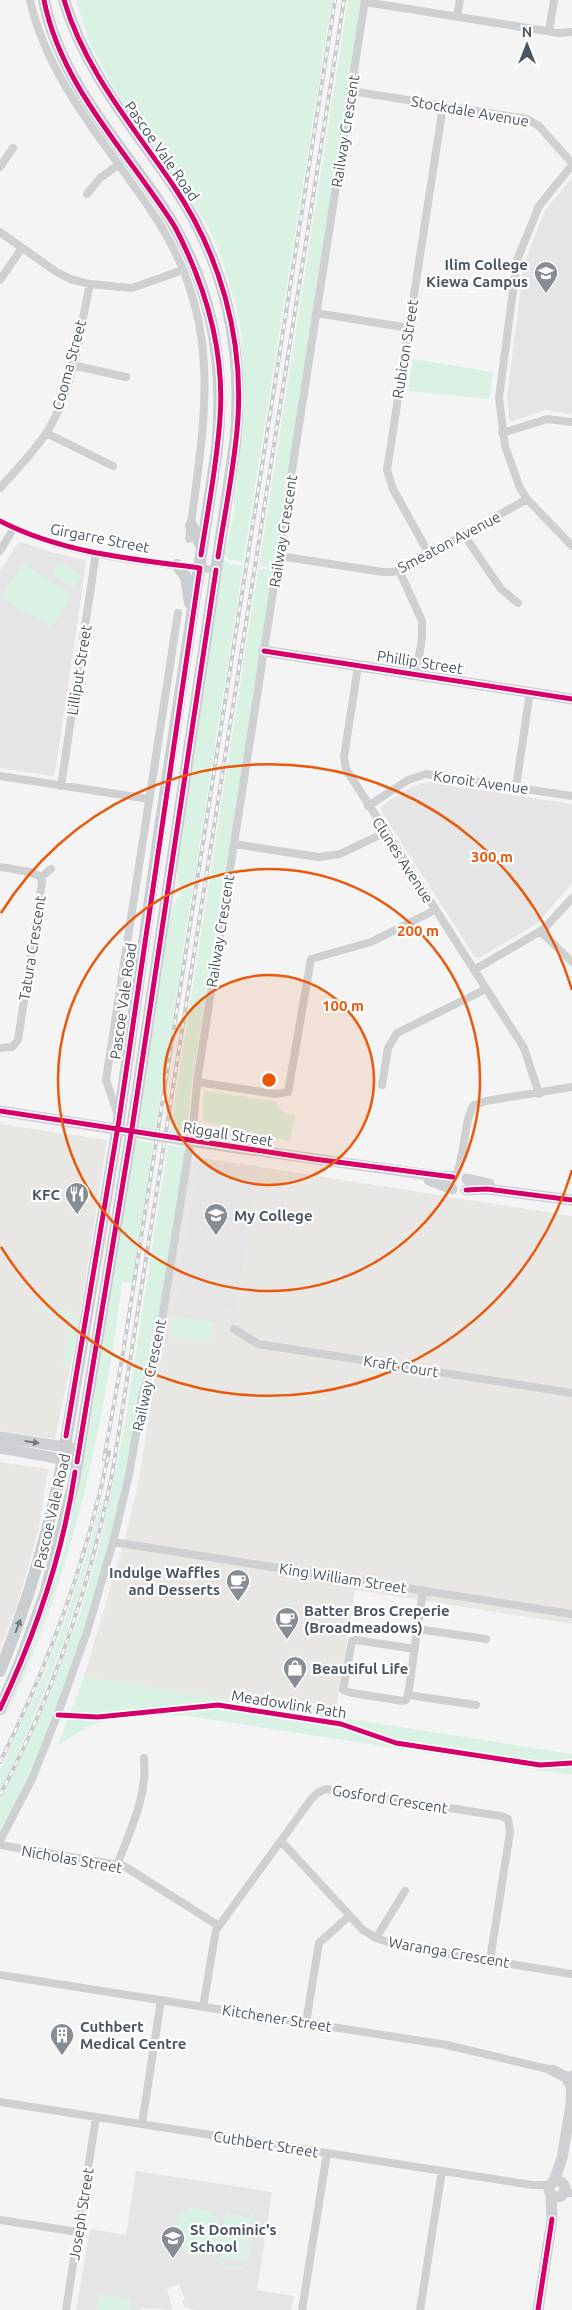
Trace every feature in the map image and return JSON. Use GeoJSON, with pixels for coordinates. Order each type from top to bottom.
{"type":"FeatureCollection","features":[{"type":"Feature","properties":{"kind":"main road","name":"Pascoe Vale Road"},"geometry":{"type":"LineString","coordinates":[[0,1671],[33,1583],[52,1515],[64,1453],[119,1120],[217,449],[221,390],[216,341],[205,295],[193,264],[175,227],[76,82],[55,37],[44,0]]}},
{"type":"Feature","properties":{"kind":"main road","name":"Pascoe Vale Road"},"geometry":{"type":"LineString","coordinates":[[0,1709],[45,1594],[66,1517],[78,1455],[105,1297],[238,420],[237,358],[229,310],[212,256],[200,231],[173,186],[96,74],[75,30],[64,0]]}},
{"type":"Feature","properties":{"kind":"main road"},"geometry":{"type":"LineString","coordinates":[[191,525],[202,547]]}},
{"type":"Feature","properties":{"kind":"main road"},"geometry":{"type":"LineString","coordinates":[[177,565],[186,577],[192,615]]}},
{"type":"Feature","properties":{"kind":"main road"},"geometry":{"type":"LineString","coordinates":[[127,1062],[137,1032],[145,982],[148,979],[154,980]]}},
{"type":"Feature","properties":{"kind":"main road"},"geometry":{"type":"LineString","coordinates":[[87,1311],[105,1297]]}},
{"type":"Feature","properties":{"kind":"street"},"geometry":{"type":"LineString","coordinates":[[30,0],[46,48],[64,84],[163,229],[183,270],[198,317],[206,373],[205,412],[189,540]]}},
{"type":"Feature","properties":{"kind":"street"},"geometry":{"type":"LineString","coordinates":[[457,17],[460,0]]}},
{"type":"Feature","properties":{"kind":"street"},"geometry":{"type":"LineString","coordinates":[[549,31],[554,0]]}},
{"type":"Feature","properties":{"kind":"street"},"geometry":{"type":"LineString","coordinates":[[365,1],[549,31],[572,32]]}},
{"type":"Feature","properties":{"kind":"street","name":"Railway Crescent"},"geometry":{"type":"LineString","coordinates":[[0,1841],[32,1779],[54,1725],[88,1629],[113,1542],[129,1475],[143,1393],[158,1345],[278,556],[365,1]]}},
{"type":"Feature","properties":{"kind":"street","name":"Stockdale Avenue"},"geometry":{"type":"LineString","coordinates":[[351,91],[530,120],[540,126],[572,164]]}},
{"type":"Feature","properties":{"kind":"street","name":"Rubicon Street"},"geometry":{"type":"LineString","coordinates":[[429,554],[393,489],[387,470],[443,106]]}},
{"type":"Feature","properties":{"kind":"street"},"geometry":{"type":"LineString","coordinates":[[0,166],[13,148]]}},
{"type":"Feature","properties":{"kind":"street"},"geometry":{"type":"LineString","coordinates":[[572,164],[539,206],[517,260],[500,386],[502,433],[520,488],[527,499],[572,546]]}},
{"type":"Feature","properties":{"kind":"street"},"geometry":{"type":"LineString","coordinates":[[88,194],[100,178],[118,165]]}},
{"type":"Feature","properties":{"kind":"street"},"geometry":{"type":"LineString","coordinates":[[0,232],[62,275],[90,284],[132,288],[183,270]]}},
{"type":"Feature","properties":{"kind":"street"},"geometry":{"type":"LineString","coordinates":[[0,280],[22,248]]}},
{"type":"Feature","properties":{"kind":"street","name":"Cooma Street"},"geometry":{"type":"LineString","coordinates":[[0,488],[46,433],[61,404],[72,365],[90,284]]}},
{"type":"Feature","properties":{"kind":"street"},"geometry":{"type":"LineString","coordinates":[[316,313],[408,328]]}},
{"type":"Feature","properties":{"kind":"street"},"geometry":{"type":"LineString","coordinates":[[72,365],[126,377]]}},
{"type":"Feature","properties":{"kind":"street"},"geometry":{"type":"LineString","coordinates":[[502,433],[547,419],[572,422]]}},
{"type":"Feature","properties":{"kind":"street"},"geometry":{"type":"LineString","coordinates":[[46,433],[113,466]]}},
{"type":"Feature","properties":{"kind":"street","name":"Smeaton Avenue"},"geometry":{"type":"LineString","coordinates":[[278,556],[383,572],[399,570],[464,536],[527,499]]}},
{"type":"Feature","properties":{"kind":"street","name":"Girgarre Street"},"geometry":{"type":"LineString","coordinates":[[0,521],[53,543],[96,554],[216,570]]}},
{"type":"Feature","properties":{"kind":"street"},"geometry":{"type":"LineString","coordinates":[[0,551],[14,528]]}},
{"type":"Feature","properties":{"kind":"street"},"geometry":{"type":"LineString","coordinates":[[464,536],[502,589],[518,603]]}},
{"type":"Feature","properties":{"kind":"street","name":"Lilliput Street"},"geometry":{"type":"LineString","coordinates":[[61,786],[96,554]]}},
{"type":"Feature","properties":{"kind":"street"},"geometry":{"type":"LineString","coordinates":[[399,570],[422,621],[422,638],[416,674]]}},
{"type":"Feature","properties":{"kind":"street","name":"Pascoe Vale Road"},"geometry":{"type":"LineString","coordinates":[[119,1120],[106,1080],[178,613]]}},
{"type":"Feature","properties":{"kind":"street"},"geometry":{"type":"LineString","coordinates":[[173,652],[187,649]]}},
{"type":"Feature","properties":{"kind":"street","name":"Phillip Street"},"geometry":{"type":"LineString","coordinates":[[264,651],[572,699]]}},
{"type":"Feature","properties":{"kind":"street","name":"Clunes Avenue"},"geometry":{"type":"LineString","coordinates":[[358,666],[344,761],[348,774],[527,1054],[539,1094]]}},
{"type":"Feature","properties":{"kind":"street"},"geometry":{"type":"LineString","coordinates":[[516,787],[530,692]]}},
{"type":"Feature","properties":{"kind":"street","name":"Koroit Avenue"},"geometry":{"type":"LineString","coordinates":[[368,806],[408,780],[426,774],[572,796]]}},
{"type":"Feature","properties":{"kind":"street"},"geometry":{"type":"LineString","coordinates":[[0,776],[149,799]]}},
{"type":"Feature","properties":{"kind":"street"},"geometry":{"type":"LineString","coordinates":[[234,844],[318,857],[331,857],[386,832]]}},
{"type":"Feature","properties":{"kind":"street","name":"Tatura Crescent"},"geometry":{"type":"LineString","coordinates":[[0,867],[30,872],[41,877],[42,887],[18,1040],[12,1047],[0,1048]]}},
{"type":"Feature","properties":{"kind":"street"},"geometry":{"type":"LineString","coordinates":[[41,877],[51,868]]}},
{"type":"Feature","properties":{"kind":"street"},"geometry":{"type":"LineString","coordinates":[[474,970],[540,932],[572,898]]}},
{"type":"Feature","properties":{"kind":"street"},"geometry":{"type":"LineString","coordinates":[[197,1082],[275,1094],[288,1092],[311,959],[371,942],[435,910]]}},
{"type":"Feature","properties":{"kind":"street"},"geometry":{"type":"LineString","coordinates":[[540,932],[572,962]]}},
{"type":"Feature","properties":{"kind":"street"},"geometry":{"type":"LineString","coordinates":[[382,1085],[388,1048],[397,1033],[486,989]]}},
{"type":"Feature","properties":{"kind":"street"},"geometry":{"type":"LineString","coordinates":[[462,1180],[463,1158],[470,1113],[474,1105],[486,1101],[539,1094],[572,1087]]}},
{"type":"Feature","properties":{"kind":"street","name":"Riggall Street"},"geometry":{"type":"LineString","coordinates":[[0,1111],[209,1144],[462,1180],[572,1200]]}},
{"type":"Feature","properties":{"kind":"street","name":"Riggall Street"},"geometry":{"type":"LineString","coordinates":[[314,1159],[337,1166],[431,1181],[459,1193],[462,1180]]}},
{"type":"Feature","properties":{"kind":"street","name":"Kraft Court"},"geometry":{"type":"LineString","coordinates":[[234,1329],[258,1344],[572,1393]]}},
{"type":"Feature","properties":{"kind":"street"},"geometry":{"type":"LineString","coordinates":[[0,1437],[64,1453]]}},
{"type":"Feature","properties":{"kind":"street"},"geometry":{"type":"LineString","coordinates":[[0,1448],[78,1455]]}},
{"type":"Feature","properties":{"kind":"street","name":"King William Street"},"geometry":{"type":"LineString","coordinates":[[113,1542],[572,1614]]}},
{"type":"Feature","properties":{"kind":"street"},"geometry":{"type":"LineString","coordinates":[[415,1649],[352,1641],[343,1690],[352,1693],[406,1700],[408,1695],[415,1649],[417,1629],[423,1590]]}},
{"type":"Feature","properties":{"kind":"street"},"geometry":{"type":"LineString","coordinates":[[417,1629],[486,1640]]}},
{"type":"Feature","properties":{"kind":"street"},"geometry":{"type":"LineString","coordinates":[[408,1695],[476,1705]]}},
{"type":"Feature","properties":{"kind":"street"},"geometry":{"type":"LineString","coordinates":[[117,1865],[142,1796],[145,1769],[144,1758]]}},
{"type":"Feature","properties":{"kind":"street","name":"Gosford Crescent"},"geometry":{"type":"LineString","coordinates":[[203,2007],[215,1933],[316,1794],[326,1789],[505,1817],[510,1821],[511,1827],[490,1960]]}},
{"type":"Feature","properties":{"kind":"street","name":"Waranga Crescent"},"geometry":{"type":"LineString","coordinates":[[281,1841],[349,1916],[368,1934],[376,1938],[400,1946],[571,1973]]}},
{"type":"Feature","properties":{"kind":"street","name":"Nicholas Street"},"geometry":{"type":"LineString","coordinates":[[0,1845],[117,1865],[134,1871],[219,1926]]}},
{"type":"Feature","properties":{"kind":"street"},"geometry":{"type":"LineString","coordinates":[[376,1938],[405,1891]]}},
{"type":"Feature","properties":{"kind":"street"},"geometry":{"type":"LineString","coordinates":[[306,2023],[319,1943],[349,1916]]}},
{"type":"Feature","properties":{"kind":"street","name":"Kitchener Street"},"geometry":{"type":"LineString","coordinates":[[0,1975],[460,2047],[552,2070]]}},
{"type":"Feature","properties":{"kind":"street"},"geometry":{"type":"LineString","coordinates":[[142,2124],[161,2000]]}},
{"type":"Feature","properties":{"kind":"street"},"geometry":{"type":"LineString","coordinates":[[552,2070],[566,2070],[572,2066]]}},
{"type":"Feature","properties":{"kind":"street"},"geometry":{"type":"LineString","coordinates":[[538,2310],[552,2219],[560,2189],[562,2158],[571,2100],[571,2081],[552,2070]]}},
{"type":"Feature","properties":{"kind":"street","name":"Cuthbert Street"},"geometry":{"type":"LineString","coordinates":[[0,2102],[560,2189]]}},
{"type":"Feature","properties":{"kind":"street","name":"Joseph Street"},"geometry":{"type":"LineString","coordinates":[[66,2310],[96,2117]]}},
{"type":"Feature","properties":{"kind":"street"},"geometry":{"type":"LineString","coordinates":[[302,2310],[326,2153]]}},
{"type":"Feature","properties":{"kind":"street"},"geometry":{"type":"LineString","coordinates":[[420,2310],[442,2171]]}},
{"type":"Feature","properties":{"kind":"street"},"geometry":{"type":"LineString","coordinates":[[0,2220],[78,2232]]}},
{"type":"Feature","properties":{"kind":"shaded area","name":"Ilim College Kiewa Campus"},"geometry":{"type":"Polygon","coordinates":[[[572,178],[572,414],[545,410],[512,421],[509,419],[507,396],[524,264],[545,210],[572,178]]]}},
{"type":"Feature","properties":{"kind":"shaded area"},"geometry":{"type":"Polygon","coordinates":[[[22,542],[50,552],[84,560],[86,564],[55,773],[52,776],[0,768],[0,571],[18,543],[22,542]]]}},
{"type":"Feature","properties":{"kind":"shaded area"},"geometry":{"type":"Polygon","coordinates":[[[428,782],[572,804],[572,883],[538,923],[479,958],[475,957],[381,811],[382,806],[413,786],[428,782]]]}},
{"type":"Feature","properties":{"kind":"shaded area"},"geometry":{"type":"Polygon","coordinates":[[[0,1124],[107,1140],[77,1335],[55,1439],[0,1431],[0,1124]]]}},
{"type":"Feature","properties":{"kind":"shaded area"},"geometry":{"type":"Polygon","coordinates":[[[190,1156],[572,1216],[572,1624],[355,1590],[335,1717],[84,1677],[126,1535],[139,1479],[190,1156]]]}},
{"type":"Feature","properties":{"kind":"shaded area","name":"My College"},"geometry":{"type":"Polygon","coordinates":[[[206,1162],[258,1166],[235,1309],[223,1308],[213,1322],[174,1316],[197,1165],[205,1165],[206,1162]]]}},
{"type":"Feature","properties":{"kind":"shaded area"},"geometry":{"type":"Polygon","coordinates":[[[0,1462],[48,1469],[39,1528],[18,1603],[0,1649],[0,1462]]]}},
{"type":"Feature","properties":{"kind":"shaded area","name":"St Dominic's School"},"geometry":{"type":"Polygon","coordinates":[[[136,2171],[272,2192],[257,2290],[294,2296],[291,2310],[195,2310],[185,2307],[182,2301],[185,2299],[179,2284],[167,2289],[173,2310],[141,2308],[140,2310],[76,2310],[90,2229],[126,2235],[136,2171]]]}},
{"type":"Feature","properties":{"kind":"green space"},"geometry":{"type":"Polygon","coordinates":[[[76,0],[332,0],[243,562],[231,560],[224,556],[235,512],[233,492],[244,405],[241,333],[235,301],[218,248],[206,223],[114,88],[90,43],[76,0]]]}},
{"type":"Feature","properties":{"kind":"green space"},"geometry":{"type":"Polygon","coordinates":[[[348,0],[361,0],[273,568],[259,565],[348,0]]]}},
{"type":"Feature","properties":{"kind":"green space"},"geometry":{"type":"Polygon","coordinates":[[[413,359],[493,372],[489,399],[408,391],[413,359]]]}},
{"type":"Feature","properties":{"kind":"green space"},"geometry":{"type":"Polygon","coordinates":[[[223,559],[230,564],[243,566],[155,1130],[138,1127],[170,915],[176,899],[179,899],[181,886],[178,885],[177,867],[223,559]]]}},
{"type":"Feature","properties":{"kind":"green space"},"geometry":{"type":"Polygon","coordinates":[[[59,562],[82,576],[74,589],[52,574],[59,562]]]}},
{"type":"Feature","properties":{"kind":"green space"},"geometry":{"type":"Polygon","coordinates":[[[23,563],[72,594],[51,628],[2,597],[23,563]]]}},
{"type":"Feature","properties":{"kind":"green space"},"geometry":{"type":"Polygon","coordinates":[[[258,570],[273,570],[191,1089],[187,1135],[170,1132],[258,570]]]}},
{"type":"Feature","properties":{"kind":"green space"},"geometry":{"type":"Polygon","coordinates":[[[205,1091],[275,1101],[282,1112],[295,1115],[290,1141],[203,1121],[203,1094],[205,1091]]]}},
{"type":"Feature","properties":{"kind":"green space"},"geometry":{"type":"Polygon","coordinates":[[[135,1140],[153,1143],[132,1283],[122,1282],[105,1397],[93,1454],[80,1510],[46,1621],[0,1728],[36,1640],[57,1575],[72,1518],[89,1432],[135,1140]]]}},
{"type":"Feature","properties":{"kind":"green space"},"geometry":{"type":"Polygon","coordinates":[[[168,1145],[185,1148],[154,1347],[142,1383],[124,1477],[108,1545],[88,1617],[48,1729],[24,1787],[0,1833],[0,1801],[50,1694],[83,1605],[101,1540],[124,1429],[168,1145]]]}},
{"type":"Feature","properties":{"kind":"green space"},"geometry":{"type":"Polygon","coordinates":[[[36,1307],[68,1311],[76,1318],[75,1344],[68,1368],[58,1367],[63,1367],[70,1321],[65,1320],[66,1315],[34,1310],[36,1307]]]}},
{"type":"Feature","properties":{"kind":"green space"},"geometry":{"type":"Polygon","coordinates":[[[174,1316],[213,1322],[210,1343],[171,1337],[174,1316]]]}},
{"type":"Feature","properties":{"kind":"green space"},"geometry":{"type":"Polygon","coordinates":[[[102,1499],[104,1499],[95,1537],[74,1611],[33,1720],[0,1790],[0,1770],[39,1686],[67,1615],[102,1499]]]}},
{"type":"Feature","properties":{"kind":"green space"},"geometry":{"type":"Polygon","coordinates":[[[84,1677],[572,1754],[572,1775],[188,1716],[139,1715],[110,1719],[90,1726],[58,1745],[84,1677]]]}},
{"type":"Feature","properties":{"kind":"green space"},"geometry":{"type":"Polygon","coordinates":[[[233,2207],[250,2209],[255,2216],[248,2262],[241,2269],[224,2267],[219,2259],[226,2213],[233,2207]],[[235,2208],[230,2210],[228,2214],[221,2260],[225,2265],[240,2267],[246,2262],[253,2217],[250,2211],[235,2208]]]}},
{"type":"Feature","properties":{"kind":"green space"},"geometry":{"type":"Polygon","coordinates":[[[197,2208],[206,2210],[214,2215],[219,2223],[221,2232],[219,2241],[214,2249],[206,2254],[197,2256],[188,2254],[180,2249],[175,2241],[173,2232],[175,2223],[180,2215],[188,2210],[197,2208]]]}},
{"type":"Feature","properties":{"kind":"green space"},"geometry":{"type":"Polygon","coordinates":[[[229,2214],[252,2218],[245,2262],[222,2258],[229,2214]]]}},
{"type":"Feature","properties":{"kind":"green space"},"geometry":{"type":"Polygon","coordinates":[[[99,2294],[131,2299],[129,2310],[97,2310],[99,2294]]]}},
{"type":"Feature","properties":{"kind":"railway"},"geometry":{"type":"LineString","coordinates":[[104,1459],[123,1353],[335,0]]}},
{"type":"Feature","properties":{"kind":"railway"},"geometry":{"type":"LineString","coordinates":[[0,1795],[37,1717],[68,1637],[94,1554],[113,1469],[344,0]]}},
{"type":"Feature","properties":{"kind":"railway"},"geometry":{"type":"LineString","coordinates":[[0,1762],[35,1687],[65,1610],[90,1532],[109,1452]]}},
{"type":"Feature","properties":{"kind":"cycle path"},"geometry":{"type":"LineString","coordinates":[[44,0],[53,32],[65,62],[81,91],[175,227],[196,273],[211,320],[219,368],[220,418],[215,469],[201,555]]}},
{"type":"Feature","properties":{"kind":"cycle path"},"geometry":{"type":"LineString","coordinates":[[64,0],[84,51],[97,74],[189,211],[216,267],[225,297],[237,357],[239,387],[237,436],[218,557]]}},
{"type":"Feature","properties":{"kind":"cycle path"},"geometry":{"type":"LineString","coordinates":[[0,521],[24,532],[72,548],[123,558],[200,568],[119,1120],[66,1436]]}},
{"type":"Feature","properties":{"kind":"cycle path"},"geometry":{"type":"LineString","coordinates":[[77,1462],[133,1122],[216,570]]}},
{"type":"Feature","properties":{"kind":"cycle path"},"geometry":{"type":"LineString","coordinates":[[264,651],[572,699]]}},
{"type":"Feature","properties":{"kind":"cycle path"},"geometry":{"type":"LineString","coordinates":[[0,1111],[314,1159],[453,1177]]}},
{"type":"Feature","properties":{"kind":"cycle path"},"geometry":{"type":"LineString","coordinates":[[466,1190],[487,1189],[572,1200]]}},
{"type":"Feature","properties":{"kind":"cycle path"},"geometry":{"type":"LineString","coordinates":[[0,1709],[25,1652],[46,1593],[63,1533],[75,1472]]}},
{"type":"Feature","properties":{"kind":"cycle path","name":"Meadowlink Path"},"geometry":{"type":"LineString","coordinates":[[58,1715],[98,1717],[218,1705],[341,1724],[396,1743],[540,1765],[572,1763]]}},
{"type":"Feature","properties":{"kind":"cycle path"},"geometry":{"type":"LineString","coordinates":[[538,2310],[552,2219]]}},
{"type":"Feature","properties":{"kind":"place","name":"Ilim College Kiewa Campus"},"geometry":{"type":"Point","coordinates":[546,294]}},
{"type":"Feature","properties":{"kind":"place","name":"KFC"},"geometry":{"type":"Point","coordinates":[77,1215]}},
{"type":"Feature","properties":{"kind":"place","name":"My College"},"geometry":{"type":"Point","coordinates":[216,1236]}},
{"type":"Feature","properties":{"kind":"place","name":"Indulge Waffles and Desserts"},"geometry":{"type":"Point","coordinates":[238,1602]}},
{"type":"Feature","properties":{"kind":"place","name":"Batter Bros Creperie (Broadmeadows)"},"geometry":{"type":"Point","coordinates":[287,1640]}},
{"type":"Feature","properties":{"kind":"place","name":"Beautiful Life"},"geometry":{"type":"Point","coordinates":[295,1689]}},
{"type":"Feature","properties":{"kind":"place","name":"Cuthbert Medical Centre"},"geometry":{"type":"Point","coordinates":[62,2056]}},
{"type":"Feature","properties":{"kind":"place","name":"St Dominic's School"},"geometry":{"type":"Point","coordinates":[173,2259]}}]}
